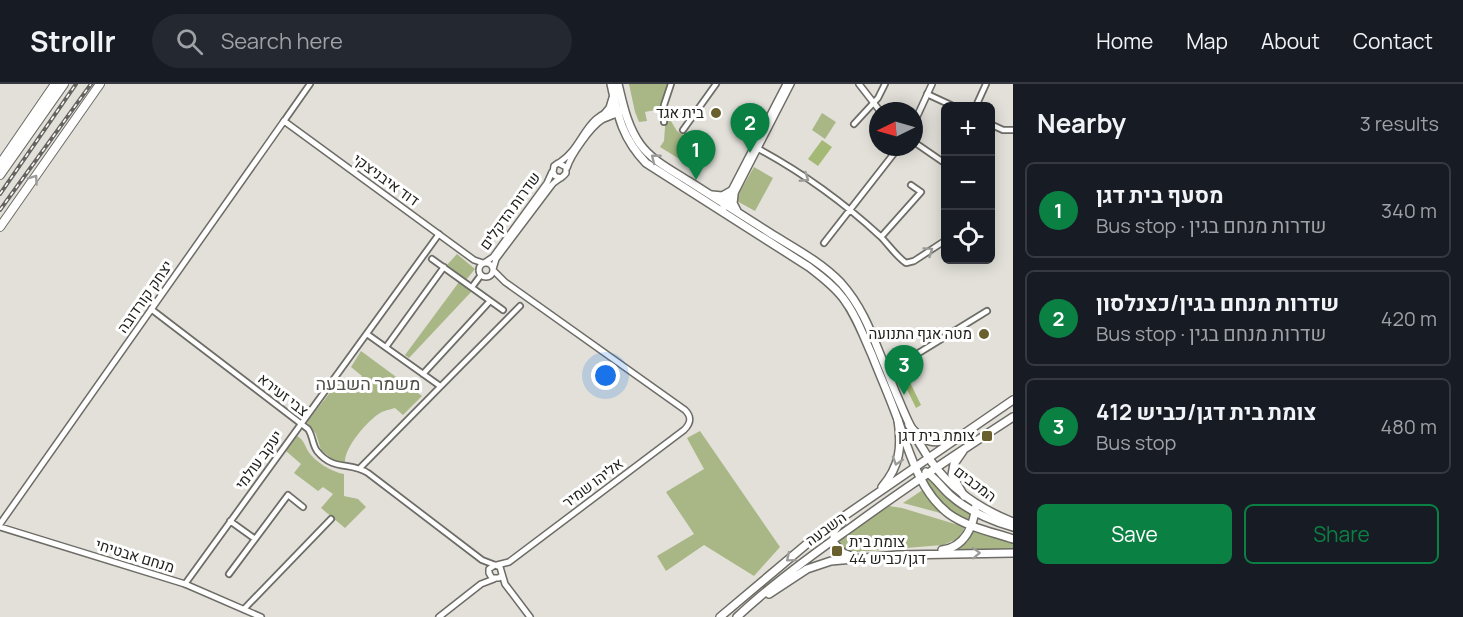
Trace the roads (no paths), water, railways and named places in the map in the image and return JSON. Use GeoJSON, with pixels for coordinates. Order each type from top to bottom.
{"type":"FeatureCollection","features":[{"type":"Feature","properties":{"kind":"highway"},"geometry":{"type":"LineString","coordinates":[[0,164],[55,84]]}},
{"type":"Feature","properties":{"kind":"highway"},"geometry":{"type":"LineString","coordinates":[[0,175],[64,84]]}},
{"type":"Feature","properties":{"kind":"highway"},"geometry":{"type":"LineString","coordinates":[[0,227],[100,84]]}},
{"type":"Feature","properties":{"kind":"main road"},"geometry":{"type":"LineString","coordinates":[[611,84],[613,96],[633,133],[645,150],[658,162],[710,194],[724,207],[738,213],[814,261],[840,283],[863,315],[898,420],[928,491],[945,510],[961,521],[1013,539]]}},
{"type":"Feature","properties":{"kind":"main road"},"geometry":{"type":"LineString","coordinates":[[618,84],[621,126]]}},
{"type":"Feature","properties":{"kind":"main road"},"geometry":{"type":"LineString","coordinates":[[613,96],[607,116],[615,118],[631,146],[646,163],[724,207],[834,288],[856,319],[883,372]]}},
{"type":"Feature","properties":{"kind":"main road"},"geometry":{"type":"LineString","coordinates":[[710,194],[722,196],[733,193],[734,206],[738,213]]}},
{"type":"Feature","properties":{"kind":"main road","name":"המכבים"},"geometry":{"type":"LineString","coordinates":[[883,372],[909,425],[935,468],[964,496],[1013,524]]}},
{"type":"Feature","properties":{"kind":"main road","name":"השבעה"},"geometry":{"type":"LineString","coordinates":[[720,617],[803,546],[853,509],[1013,400]]}},
{"type":"Feature","properties":{"kind":"main road","name":"השבעה"},"geometry":{"type":"LineString","coordinates":[[737,617],[758,597],[833,540],[935,468],[1013,417]]}},
{"type":"Feature","properties":{"kind":"main road"},"geometry":{"type":"LineString","coordinates":[[875,495],[888,480],[898,462],[901,444],[898,420]]}},
{"type":"Feature","properties":{"kind":"main road"},"geometry":{"type":"LineString","coordinates":[[909,425],[920,437],[933,443],[963,435]]}},
{"type":"Feature","properties":{"kind":"main road"},"geometry":{"type":"LineString","coordinates":[[964,496],[955,483],[952,471],[956,460],[966,447]]}},
{"type":"Feature","properties":{"kind":"main road"},"geometry":{"type":"LineString","coordinates":[[916,467],[928,473],[954,499],[975,513],[1013,524]]}},
{"type":"Feature","properties":{"kind":"main road"},"geometry":{"type":"LineString","coordinates":[[737,617],[807,569],[823,563],[951,549],[963,540],[975,513],[976,504]]}},
{"type":"Feature","properties":{"kind":"main road"},"geometry":{"type":"LineString","coordinates":[[853,509],[837,526],[833,540],[835,546],[843,553],[861,558]]}},
{"type":"Feature","properties":{"kind":"main road"},"geometry":{"type":"LineString","coordinates":[[898,555],[1013,553]]}},
{"type":"Feature","properties":{"kind":"street","name":"יצחק קורדובה"},"geometry":{"type":"LineString","coordinates":[[0,526],[310,84]]}},
{"type":"Feature","properties":{"kind":"street"},"geometry":{"type":"LineString","coordinates":[[664,122],[664,105],[671,84]]}},
{"type":"Feature","properties":{"kind":"street"},"geometry":{"type":"LineString","coordinates":[[683,130],[717,84]]}},
{"type":"Feature","properties":{"kind":"street"},"geometry":{"type":"LineString","coordinates":[[756,148],[786,84]]}},
{"type":"Feature","properties":{"kind":"street"},"geometry":{"type":"LineString","coordinates":[[724,207],[791,84]]}},
{"type":"Feature","properties":{"kind":"street"},"geometry":{"type":"LineString","coordinates":[[859,84],[873,102]]}},
{"type":"Feature","properties":{"kind":"street"},"geometry":{"type":"LineString","coordinates":[[875,102],[885,84]]}},
{"type":"Feature","properties":{"kind":"street"},"geometry":{"type":"LineString","coordinates":[[923,103],[932,84]]}},
{"type":"Feature","properties":{"kind":"street"},"geometry":{"type":"LineString","coordinates":[[978,102],[986,84]]}},
{"type":"Feature","properties":{"kind":"street"},"geometry":{"type":"LineString","coordinates":[[927,94],[944,102]]}},
{"type":"Feature","properties":{"kind":"street"},"geometry":{"type":"LineString","coordinates":[[854,124],[869,108]]}},
{"type":"Feature","properties":{"kind":"street","name":"שדרות הדקלים"},"geometry":{"type":"LineString","coordinates":[[558,163],[568,156],[592,121],[620,111]]}},
{"type":"Feature","properties":{"kind":"street","name":"שדרות הדקלים"},"geometry":{"type":"LineString","coordinates":[[567,169],[592,130],[607,116]]}},
{"type":"Feature","properties":{"kind":"street","name":"דוד איבניצקי"},"geometry":{"type":"LineString","coordinates":[[284,121],[474,260],[490,264],[493,269]]}},
{"type":"Feature","properties":{"kind":"street"},"geometry":{"type":"LineString","coordinates":[[995,126],[1003,130],[1013,130]]}},
{"type":"Feature","properties":{"kind":"street"},"geometry":{"type":"LineString","coordinates":[[756,148],[806,178],[850,210],[906,263],[914,261],[941,243]]}},
{"type":"Feature","properties":{"kind":"street"},"geometry":{"type":"LineString","coordinates":[[923,148],[941,161]]}},
{"type":"Feature","properties":{"kind":"street"},"geometry":{"type":"LineString","coordinates":[[824,243],[892,156]]}},
{"type":"Feature","properties":{"kind":"street"},"geometry":{"type":"LineString","coordinates":[[558,163],[563,164],[567,169],[565,176],[561,178],[555,176],[552,170],[558,163]]}},
{"type":"Feature","properties":{"kind":"street","name":"שדרות הדקלים"},"geometry":{"type":"LineString","coordinates":[[480,272],[484,263],[493,257],[547,183],[552,170]]}},
{"type":"Feature","properties":{"kind":"street","name":"שדרות הדקלים"},"geometry":{"type":"LineString","coordinates":[[488,277],[496,259],[551,186],[561,178]]}},
{"type":"Feature","properties":{"kind":"street"},"geometry":{"type":"LineString","coordinates":[[881,237],[921,192],[911,185]]}},
{"type":"Feature","properties":{"kind":"street","name":"יעקב עולמי"},"geometry":{"type":"LineString","coordinates":[[185,584],[439,234]]}},
{"type":"Feature","properties":{"kind":"street"},"geometry":{"type":"LineString","coordinates":[[432,259],[503,310]]}},
{"type":"Feature","properties":{"kind":"street","name":"דוד איבניצקי"},"geometry":{"type":"LineString","coordinates":[[474,260],[480,272]]}},
{"type":"Feature","properties":{"kind":"street"},"geometry":{"type":"LineString","coordinates":[[386,347],[444,267]]}},
{"type":"Feature","properties":{"kind":"street"},"geometry":{"type":"LineString","coordinates":[[493,269],[505,282]]}},
{"type":"Feature","properties":{"kind":"street"},"geometry":{"type":"LineString","coordinates":[[472,287],[480,272],[505,282]]}},
{"type":"Feature","properties":{"kind":"street","name":"אליהו שמיר"},"geometry":{"type":"LineString","coordinates":[[499,576],[509,562],[684,430],[690,422],[690,416],[685,410],[505,282]]}},
{"type":"Feature","properties":{"kind":"street"},"geometry":{"type":"LineString","coordinates":[[423,374],[490,301]]}},
{"type":"Feature","properties":{"kind":"street"},"geometry":{"type":"LineString","coordinates":[[360,468],[520,306]]}},
{"type":"Feature","properties":{"kind":"street","name":"צבי זעירא"},"geometry":{"type":"LineString","coordinates":[[151,309],[301,424],[311,433],[318,452],[334,464],[360,468],[482,560],[496,565]]}},
{"type":"Feature","properties":{"kind":"street"},"geometry":{"type":"LineString","coordinates":[[883,372],[904,362],[987,311]]}},
{"type":"Feature","properties":{"kind":"street"},"geometry":{"type":"LineString","coordinates":[[368,334],[440,386]]}},
{"type":"Feature","properties":{"kind":"street"},"geometry":{"type":"LineString","coordinates":[[229,574],[288,495],[303,507]]}},
{"type":"Feature","properties":{"kind":"street"},"geometry":{"type":"LineString","coordinates":[[244,609],[331,519]]}},
{"type":"Feature","properties":{"kind":"street"},"geometry":{"type":"LineString","coordinates":[[230,521],[255,539]]}},
{"type":"Feature","properties":{"kind":"street","name":"מנחם אבטיחי"},"geometry":{"type":"LineString","coordinates":[[0,526],[185,584],[261,617]]}},
{"type":"Feature","properties":{"kind":"street","name":"צבי זעירא"},"geometry":{"type":"LineString","coordinates":[[482,560],[489,572]]}},
{"type":"Feature","properties":{"kind":"street","name":"אליהו שמיר"},"geometry":{"type":"LineString","coordinates":[[496,565],[509,562]]}},
{"type":"Feature","properties":{"kind":"street"},"geometry":{"type":"LineString","coordinates":[[439,617],[481,584],[499,576],[502,569],[496,565],[481,584]]}},
{"type":"Feature","properties":{"kind":"street"},"geometry":{"type":"LineString","coordinates":[[489,572],[499,576],[530,617]]}},
{"type":"Feature","properties":{"kind":"railway"},"geometry":{"type":"LineString","coordinates":[[0,194],[76,84]]}},
{"type":"Feature","properties":{"kind":"railway"},"geometry":{"type":"LineString","coordinates":[[0,210],[91,84]]}},
{"type":"Feature","properties":{"kind":"place","name":"בית אגד"},"geometry":{"type":"Point","coordinates":[716,113]}},
{"type":"Feature","properties":{"kind":"place","name":"שדרות מנחם בגין/כצנלסון"},"geometry":{"type":"Point","coordinates":[750,153]}},
{"type":"Feature","properties":{"kind":"place","name":"מסעף בית דגן"},"geometry":{"type":"Point","coordinates":[696,180]}},
{"type":"Feature","properties":{"kind":"place","name":"מטה אגף התנועה"},"geometry":{"type":"Point","coordinates":[984,334]}},
{"type":"Feature","properties":{"kind":"place","name":"צומת בית דגן/כביש 412"},"geometry":{"type":"Point","coordinates":[904,395]}},
{"type":"Feature","properties":{"kind":"place","name":"צומת בית דגן"},"geometry":{"type":"Point","coordinates":[987,436]}},
{"type":"Feature","properties":{"kind":"place","name":"צומת בית דגן/כביש 44"},"geometry":{"type":"Point","coordinates":[837,551]}},
{"type":"Feature","properties":{"kind":"district","name":"משמר השבעה"},"geometry":{"type":"Point","coordinates":[368,384]}}]}
